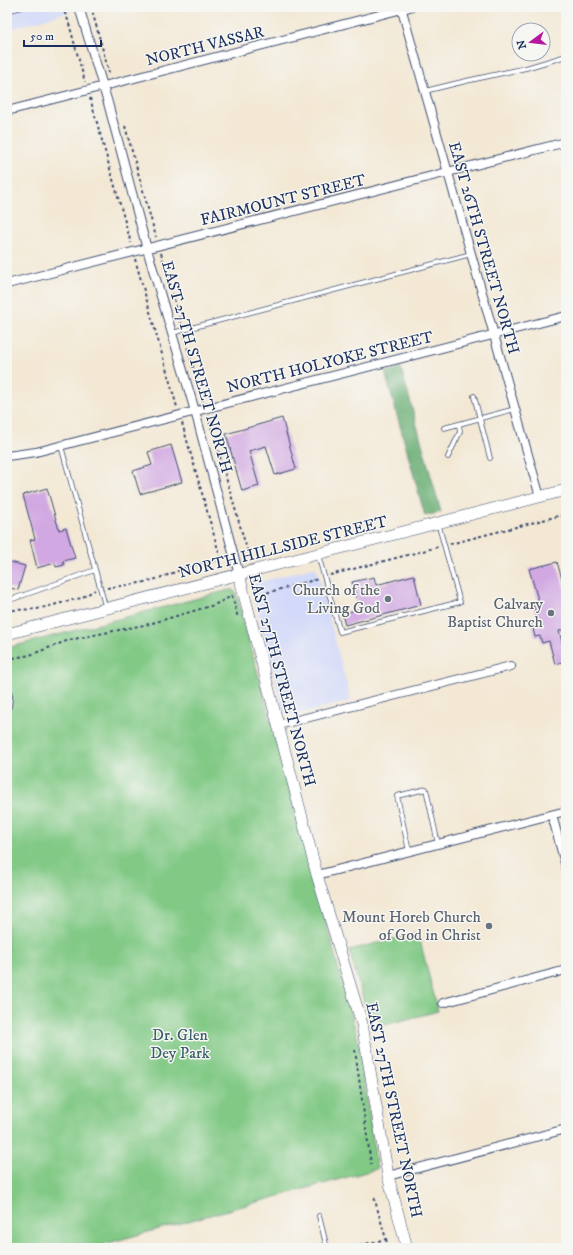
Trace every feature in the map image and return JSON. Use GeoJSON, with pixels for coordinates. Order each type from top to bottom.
{"type":"FeatureCollection","features":[{"type":"Feature","properties":{"kind":"street","name":"EAST 27TH STREET NORTH"},"geometry":{"type":"LineString","coordinates":[[79,7],[103,86],[147,249],[195,411],[317,875],[362,1024],[388,1176],[405,1248]]}},
{"type":"Feature","properties":{"kind":"street","name":"NORTH VASSAR"},"geometry":{"type":"LineString","coordinates":[[7,111],[404,8]]}},
{"type":"Feature","properties":{"kind":"street","name":"EAST 26TH STREET NORTH"},"geometry":{"type":"LineString","coordinates":[[404,8],[425,91],[540,497]]}},
{"type":"Feature","properties":{"kind":"street","name":"FAIRMOUNT STREET"},"geometry":{"type":"LineString","coordinates":[[7,284],[134,253],[566,142]]}},
{"type":"Feature","properties":{"kind":"street","name":"NORTH HOLYOKE STREET"},"geometry":{"type":"LineString","coordinates":[[7,456],[36,452],[566,316]]}},
{"type":"Feature","properties":{"kind":"street","name":"NORTH HILLSIDE STREET"},"geometry":{"type":"LineString","coordinates":[[7,633],[106,609],[566,490]]}},
{"type":"Feature","properties":{"kind":"street"},"geometry":{"type":"LineString","coordinates":[[278,725],[511,666]]}},
{"type":"Feature","properties":{"kind":"street"},"geometry":{"type":"LineString","coordinates":[[7,692],[7,706]]}},
{"type":"Feature","properties":{"kind":"street"},"geometry":{"type":"LineString","coordinates":[[317,875],[566,811]]}},
{"type":"Feature","properties":{"kind":"street"},"geometry":{"type":"LineString","coordinates":[[552,815],[566,867]]}},
{"type":"Feature","properties":{"kind":"street"},"geometry":{"type":"LineString","coordinates":[[443,1003],[566,970]]}},
{"type":"Feature","properties":{"kind":"street"},"geometry":{"type":"LineString","coordinates":[[388,1176],[566,1129]]}},
{"type":"Feature","properties":{"kind":"lane"},"geometry":{"type":"LineString","coordinates":[[7,11],[22,7]]}},
{"type":"Feature","properties":{"kind":"lane"},"geometry":{"type":"LineString","coordinates":[[425,91],[526,68],[566,56]]}},
{"type":"Feature","properties":{"kind":"lane"},"geometry":{"type":"LineString","coordinates":[[172,333],[472,254]]}},
{"type":"Feature","properties":{"kind":"lane"},"geometry":{"type":"LineString","coordinates":[[474,396],[490,458]]}},
{"type":"Feature","properties":{"kind":"lane"},"geometry":{"type":"LineString","coordinates":[[444,428],[515,408]]}},
{"type":"Feature","properties":{"kind":"lane"},"geometry":{"type":"LineString","coordinates":[[448,457],[460,432],[459,424]]}},
{"type":"Feature","properties":{"kind":"lane"},"geometry":{"type":"LineString","coordinates":[[60,445],[106,609]]}},
{"type":"Feature","properties":{"kind":"lane"},"geometry":{"type":"LineString","coordinates":[[318,554],[340,632],[460,602],[438,523]]}},
{"type":"Feature","properties":{"kind":"lane"},"geometry":{"type":"LineString","coordinates":[[7,600],[95,570]]}},
{"type":"Feature","properties":{"kind":"lane"},"geometry":{"type":"LineString","coordinates":[[410,851],[397,796],[426,789],[438,844]]}},
{"type":"Feature","properties":{"kind":"lane"},"geometry":{"type":"LineString","coordinates":[[319,1216],[327,1248]]}},
{"type":"Feature","properties":{"kind":"path"},"geometry":{"type":"LineString","coordinates":[[62,7],[68,20],[221,560]]}},
{"type":"Feature","properties":{"kind":"path"},"geometry":{"type":"LineString","coordinates":[[91,7],[113,84]]}},
{"type":"Feature","properties":{"kind":"path"},"geometry":{"type":"LineString","coordinates":[[123,121],[248,554]]}},
{"type":"Feature","properties":{"kind":"path"},"geometry":{"type":"LineString","coordinates":[[255,587],[258,595],[566,514]]}},
{"type":"Feature","properties":{"kind":"path"},"geometry":{"type":"LineString","coordinates":[[7,612],[14,610],[37,609],[81,598],[93,590],[157,579],[207,561],[218,561]]}},
{"type":"Feature","properties":{"kind":"path"},"geometry":{"type":"LineString","coordinates":[[7,659],[30,655],[69,640],[150,624],[214,605],[232,596]]}},
{"type":"Feature","properties":{"kind":"path"},"geometry":{"type":"LineString","coordinates":[[374,1197],[388,1248]]}},
{"type":"Feature","properties":{"kind":"path"},"geometry":{"type":"LineString","coordinates":[[349,1248],[386,1239]]}},
{"type":"Feature","properties":{"kind":"shaded area"},"geometry":{"type":"Polygon","coordinates":[[[7,7],[70,7],[71,11],[7,30],[7,7]]]}},
{"type":"Feature","properties":{"kind":"shaded area"},"geometry":{"type":"Polygon","coordinates":[[[316,567],[351,701],[291,716],[285,714],[283,710],[251,587],[252,584],[316,567]]]}},
{"type":"Feature","properties":{"kind":"green space"},"geometry":{"type":"Polygon","coordinates":[[[401,368],[441,512],[425,516],[385,372],[401,368]]]}},
{"type":"Feature","properties":{"kind":"green space","name":"Dr. Glen Dey Park"},"geometry":{"type":"Polygon","coordinates":[[[233,590],[236,593],[359,1043],[377,1169],[90,1248],[7,1248],[7,648],[233,590]]]}},
{"type":"Feature","properties":{"kind":"green space"},"geometry":{"type":"Polygon","coordinates":[[[418,933],[438,1011],[381,1026],[377,1013],[371,1013],[366,1009],[349,950],[418,933]]]}},
{"type":"Feature","properties":{"kind":"building"},"geometry":{"type":"Polygon","coordinates":[[[282,418],[296,469],[275,475],[266,446],[249,451],[259,486],[242,491],[226,434],[282,418]]]}},
{"type":"Feature","properties":{"kind":"building"},"geometry":{"type":"Polygon","coordinates":[[[171,445],[182,482],[140,494],[133,471],[152,465],[148,452],[171,445]]]}},
{"type":"Feature","properties":{"kind":"building"},"geometry":{"type":"Polygon","coordinates":[[[47,488],[59,530],[66,528],[75,558],[63,561],[64,565],[56,567],[55,563],[37,568],[30,540],[35,539],[23,495],[47,488]]]}},
{"type":"Feature","properties":{"kind":"building"},"geometry":{"type":"Polygon","coordinates":[[[7,561],[25,566],[18,590],[7,587],[7,561]]]}},
{"type":"Feature","properties":{"kind":"building","name":"Calvary Baptist Church"},"geometry":{"type":"Polygon","coordinates":[[[557,562],[566,593],[566,629],[559,631],[566,661],[555,664],[549,641],[542,643],[540,636],[535,637],[532,624],[538,622],[533,604],[539,603],[529,569],[557,562]]]}},
{"type":"Feature","properties":{"kind":"building","name":"Church of the Living God"},"geometry":{"type":"Polygon","coordinates":[[[414,575],[421,605],[345,625],[342,614],[359,609],[352,582],[374,577],[376,585],[414,575]]]}},
{"type":"Feature","properties":{"kind":"place","name":"Church of the Living God"},"geometry":{"type":"Point","coordinates":[388,599]}},
{"type":"Feature","properties":{"kind":"place","name":"Calvary Baptist Church"},"geometry":{"type":"Point","coordinates":[551,613]}},
{"type":"Feature","properties":{"kind":"place","name":"Mount Horeb Church of God in Christ"},"geometry":{"type":"Point","coordinates":[489,926]}}]}
